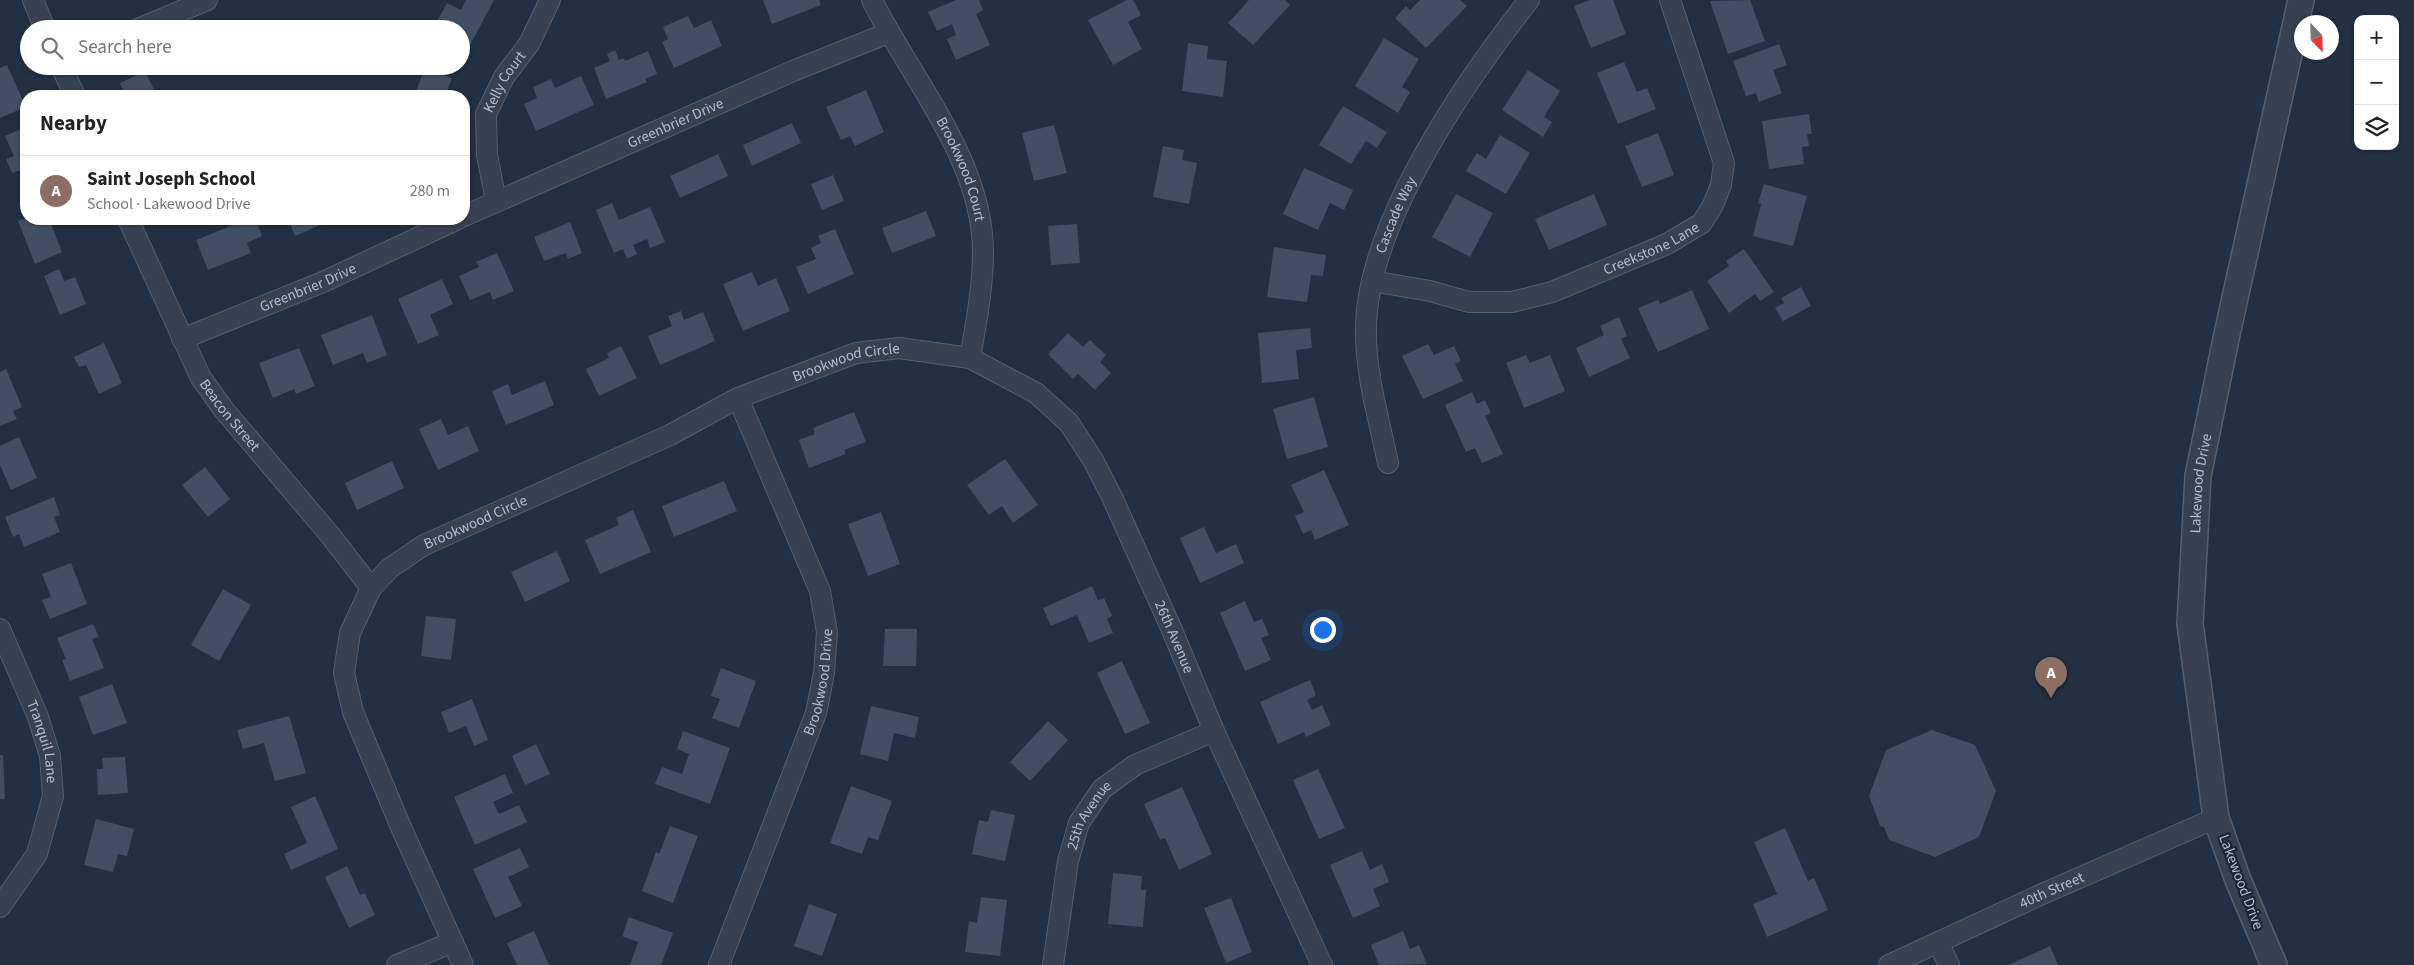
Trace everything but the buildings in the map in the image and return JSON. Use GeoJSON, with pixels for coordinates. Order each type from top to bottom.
{"type":"FeatureCollection","features":[{"type":"Feature","properties":{"kind":"street"},"geometry":{"type":"LineString","coordinates":[[33,0],[41,20]]}},
{"type":"Feature","properties":{"kind":"street"},"geometry":{"type":"LineString","coordinates":[[159,20],[207,0]]}},
{"type":"Feature","properties":{"kind":"street","name":"Kelly Court"},"geometry":{"type":"LineString","coordinates":[[496,201],[487,155],[486,114],[504,77],[529,44],[550,0]]}},
{"type":"Feature","properties":{"kind":"street","name":"Brookwood Court"},"geometry":{"type":"LineString","coordinates":[[872,0],[888,32],[950,133],[969,181],[980,218],[983,251],[981,291],[970,358]]}},
{"type":"Feature","properties":{"kind":"street","name":"Cascade Way"},"geometry":{"type":"LineString","coordinates":[[1388,463],[1367,356],[1366,327],[1372,281],[1389,230],[1414,172],[1491,49],[1529,0]]}},
{"type":"Feature","properties":{"kind":"street","name":"Creekstone Lane"},"geometry":{"type":"LineString","coordinates":[[1372,281],[1430,291],[1469,302],[1512,302],[1552,292],[1658,248],[1702,222],[1713,205],[1721,185],[1724,163],[1670,0]]}},
{"type":"Feature","properties":{"kind":"street","name":"Lakewood Drive"},"geometry":{"type":"LineString","coordinates":[[2274,965],[2238,880],[2216,818],[2190,624],[2198,476],[2300,0]]}},
{"type":"Feature","properties":{"kind":"street","name":"Greenbrier Drive"},"geometry":{"type":"LineString","coordinates":[[470,213],[793,71],[888,32]]}},
{"type":"Feature","properties":{"kind":"street"},"geometry":{"type":"LineString","coordinates":[[65,75],[71,90]]}},
{"type":"Feature","properties":{"kind":"street","name":"Beacon Street"},"geometry":{"type":"LineString","coordinates":[[131,225],[201,378],[224,410],[330,535],[371,588]]}},
{"type":"Feature","properties":{"kind":"street","name":"Greenbrier Drive"},"geometry":{"type":"LineString","coordinates":[[182,339],[323,282],[445,225]]}},
{"type":"Feature","properties":{"kind":"street","name":"Brookwood Circle"},"geometry":{"type":"LineString","coordinates":[[463,965],[353,712],[344,673],[350,633],[371,588],[390,568],[424,545],[670,435],[738,398],[856,353],[899,348],[970,358]]}},
{"type":"Feature","properties":{"kind":"street","name":"26th Avenue"},"geometry":{"type":"LineString","coordinates":[[970,358],[1036,393],[1069,424],[1092,460],[1112,497],[1172,630],[1214,731],[1322,965]]}},
{"type":"Feature","properties":{"kind":"street","name":"Brookwood Drive"},"geometry":{"type":"LineString","coordinates":[[719,965],[816,713],[824,673],[827,632],[820,591],[738,398]]}},
{"type":"Feature","properties":{"kind":"street","name":"Tranquil Lane"},"geometry":{"type":"LineString","coordinates":[[0,629],[38,717],[50,756],[53,796],[37,854],[0,907]]}},
{"type":"Feature","properties":{"kind":"street","name":"25th Avenue"},"geometry":{"type":"LineString","coordinates":[[1053,965],[1068,861],[1079,822],[1102,790],[1135,765],[1214,731]]}},
{"type":"Feature","properties":{"kind":"street","name":"40th Street"},"geometry":{"type":"LineString","coordinates":[[1889,965],[2216,818]]}},
{"type":"Feature","properties":{"kind":"street"},"geometry":{"type":"LineString","coordinates":[[397,965],[453,942]]}},
{"type":"Feature","properties":{"kind":"street"},"geometry":{"type":"LineString","coordinates":[[1938,942],[1949,965]]}},
{"type":"Feature","properties":{"kind":"place","name":"Saint Joseph School"},"geometry":{"type":"Point","coordinates":[2051,698]}}]}
